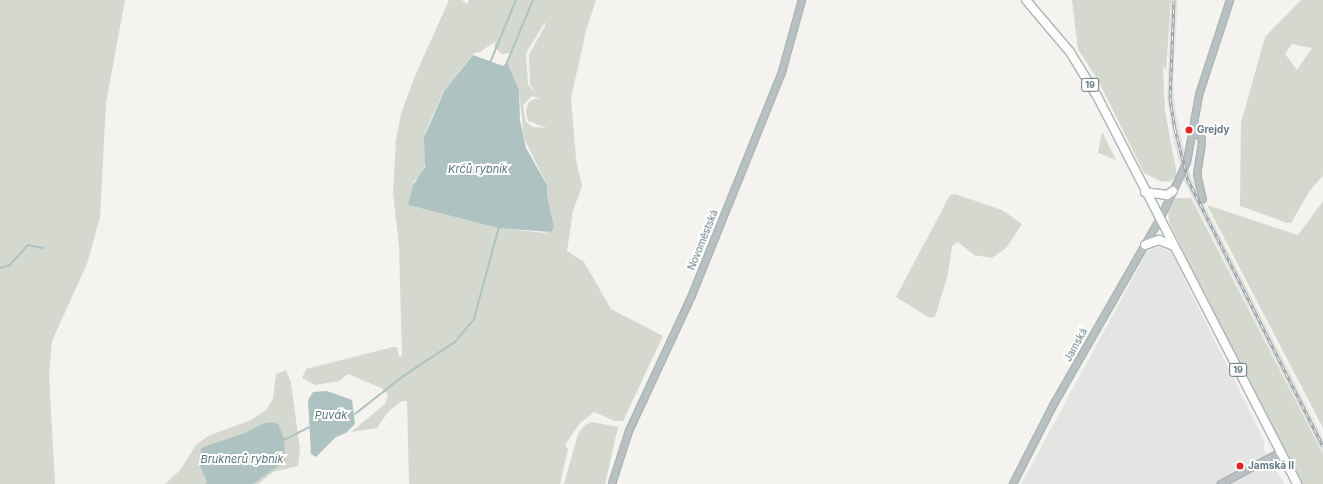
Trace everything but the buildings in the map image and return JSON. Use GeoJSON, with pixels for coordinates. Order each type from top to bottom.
{"type":"FeatureCollection","features":[{"type":"Feature","properties":{"kind":"main road","name":"19"},"geometry":{"type":"LineString","coordinates":[[1026,0],[1046,21],[1078,65],[1097,96],[1145,192],[1297,484]]}},
{"type":"Feature","properties":{"kind":"main road"},"geometry":{"type":"LineString","coordinates":[[1145,192],[1166,195],[1173,192]]}},
{"type":"Feature","properties":{"kind":"main road"},"geometry":{"type":"LineString","coordinates":[[1145,245],[1159,240],[1174,246]]}},
{"type":"Feature","properties":{"kind":"street","name":"Novoměstská"},"geometry":{"type":"LineString","coordinates":[[612,484],[629,431],[692,295],[782,72],[802,0]]}},
{"type":"Feature","properties":{"kind":"street","name":"Jamská"},"geometry":{"type":"LineString","coordinates":[[1013,484],[1058,397],[1160,219],[1187,162],[1191,133],[1200,95],[1230,0]]}},
{"type":"Feature","properties":{"kind":"street"},"geometry":{"type":"LineString","coordinates":[[1191,133],[1201,136],[1202,143],[1197,174],[1203,199]]}},
{"type":"Feature","properties":{"kind":"street"},"geometry":{"type":"LineString","coordinates":[[1221,484],[1280,452]]}},
{"type":"Feature","properties":{"kind":"shaded area"},"geometry":{"type":"Polygon","coordinates":[[[0,0],[125,0],[106,103],[100,217],[87,264],[52,341],[49,376],[55,484],[0,484],[0,0]]]}},
{"type":"Feature","properties":{"kind":"shaded area"},"geometry":{"type":"Polygon","coordinates":[[[449,0],[462,0],[467,4],[469,0],[596,0],[586,31],[571,98],[576,159],[582,186],[573,211],[567,251],[584,262],[611,309],[663,336],[623,421],[615,421],[594,412],[579,424],[565,445],[568,449],[560,484],[409,484],[407,401],[402,401],[388,412],[377,428],[351,432],[385,404],[388,394],[381,388],[348,374],[339,381],[315,385],[302,378],[306,369],[393,347],[397,347],[399,357],[402,355],[399,246],[393,192],[396,140],[401,114],[415,76],[449,0]],[[545,22],[526,53],[528,84],[537,96],[530,84],[529,55],[545,26],[545,22]],[[496,41],[480,52],[474,53],[443,92],[425,133],[425,164],[422,174],[414,181],[408,205],[498,228],[545,233],[554,227],[547,195],[547,185],[524,138],[519,90],[507,62],[510,53],[501,54],[494,46],[496,41]],[[532,96],[523,105],[526,122],[533,127],[547,128],[528,121],[526,112],[528,103],[534,99],[540,99],[532,96]]]}},
{"type":"Feature","properties":{"kind":"shaded area"},"geometry":{"type":"Polygon","coordinates":[[[1072,0],[1171,0],[1166,70],[1163,66],[1165,111],[1176,169],[1176,177],[1169,182],[1160,181],[1144,173],[1099,82],[1078,49],[1072,0]]]}},
{"type":"Feature","properties":{"kind":"shaded area"},"geometry":{"type":"Polygon","coordinates":[[[1171,0],[1178,0],[1173,83],[1176,113],[1191,178],[1323,438],[1323,454],[1184,181],[1174,144],[1167,98],[1171,0]]]}},
{"type":"Feature","properties":{"kind":"shaded area"},"geometry":{"type":"Polygon","coordinates":[[[1301,0],[1323,0],[1323,175],[1309,192],[1291,223],[1287,223],[1240,206],[1241,123],[1265,37],[1301,0]],[[1292,44],[1285,54],[1297,70],[1312,48],[1292,44]]]}},
{"type":"Feature","properties":{"kind":"shaded area"},"geometry":{"type":"Polygon","coordinates":[[[1102,132],[1116,160],[1098,153],[1102,132]]]}},
{"type":"Feature","properties":{"kind":"shaded area"},"geometry":{"type":"Polygon","coordinates":[[[955,194],[1002,210],[1022,224],[1006,248],[992,258],[974,255],[958,242],[952,246],[948,274],[935,317],[930,318],[896,297],[950,195],[955,194]]]}},
{"type":"Feature","properties":{"kind":"shaded area"},"geometry":{"type":"Polygon","coordinates":[[[1175,198],[1191,198],[1323,454],[1323,484],[1302,484],[1218,323],[1169,222],[1168,211],[1175,198]]]}},
{"type":"Feature","properties":{"kind":"shaded area"},"geometry":{"type":"Polygon","coordinates":[[[1323,201],[1323,428],[1207,205],[1298,235],[1323,201]]]}},
{"type":"Feature","properties":{"kind":"shaded area"},"geometry":{"type":"Polygon","coordinates":[[[1158,246],[1171,252],[1265,442],[1263,449],[1285,484],[1021,484],[1147,252],[1158,246]]]}},
{"type":"Feature","properties":{"kind":"shaded area"},"geometry":{"type":"Polygon","coordinates":[[[286,370],[291,383],[300,450],[298,466],[273,472],[258,484],[165,484],[180,470],[196,445],[208,436],[251,420],[266,410],[273,399],[276,374],[286,370]]]}},
{"type":"Feature","properties":{"kind":"shaded area"},"geometry":{"type":"Polygon","coordinates":[[[592,422],[618,427],[605,484],[564,484],[578,434],[585,425],[592,422]]]}},
{"type":"Feature","properties":{"kind":"water","name":"Krčů rybník"},"geometry":{"type":"Polygon","coordinates":[[[473,55],[503,66],[507,62],[519,90],[520,120],[526,148],[547,185],[547,195],[554,227],[551,232],[498,228],[408,205],[413,185],[425,167],[424,137],[444,91],[473,55]]]}},
{"type":"Feature","properties":{"kind":"water","name":"Puvák"},"geometry":{"type":"Polygon","coordinates":[[[327,391],[352,400],[355,424],[346,433],[336,437],[316,457],[311,454],[308,400],[313,392],[327,391]]]}},
{"type":"Feature","properties":{"kind":"water","name":"Bruknerů rybník"},"geometry":{"type":"Polygon","coordinates":[[[272,422],[278,424],[284,439],[285,461],[253,484],[208,484],[200,466],[201,448],[245,433],[264,423],[272,422]]]}},
{"type":"Feature","properties":{"kind":"waterway"},"geometry":{"type":"LineString","coordinates":[[490,63],[516,0]]}},
{"type":"Feature","properties":{"kind":"waterway"},"geometry":{"type":"LineString","coordinates":[[506,65],[533,0]]}},
{"type":"Feature","properties":{"kind":"waterway"},"geometry":{"type":"LineString","coordinates":[[355,414],[405,375],[455,342],[474,319],[499,227]]}},
{"type":"Feature","properties":{"kind":"waterway"},"geometry":{"type":"LineString","coordinates":[[0,268],[10,265],[28,245],[44,248]]}},
{"type":"Feature","properties":{"kind":"waterway"},"geometry":{"type":"LineString","coordinates":[[284,440],[309,427]]}},
{"type":"Feature","properties":{"kind":"railway"},"geometry":{"type":"LineString","coordinates":[[1174,0],[1170,98],[1175,129],[1188,180],[1323,446]]}},
{"type":"Feature","properties":{"kind":"place","name":"Grejdy"},"geometry":{"type":"Point","coordinates":[1189,130]}},
{"type":"Feature","properties":{"kind":"place","name":"Jamská II"},"geometry":{"type":"Point","coordinates":[1240,466]}}]}
